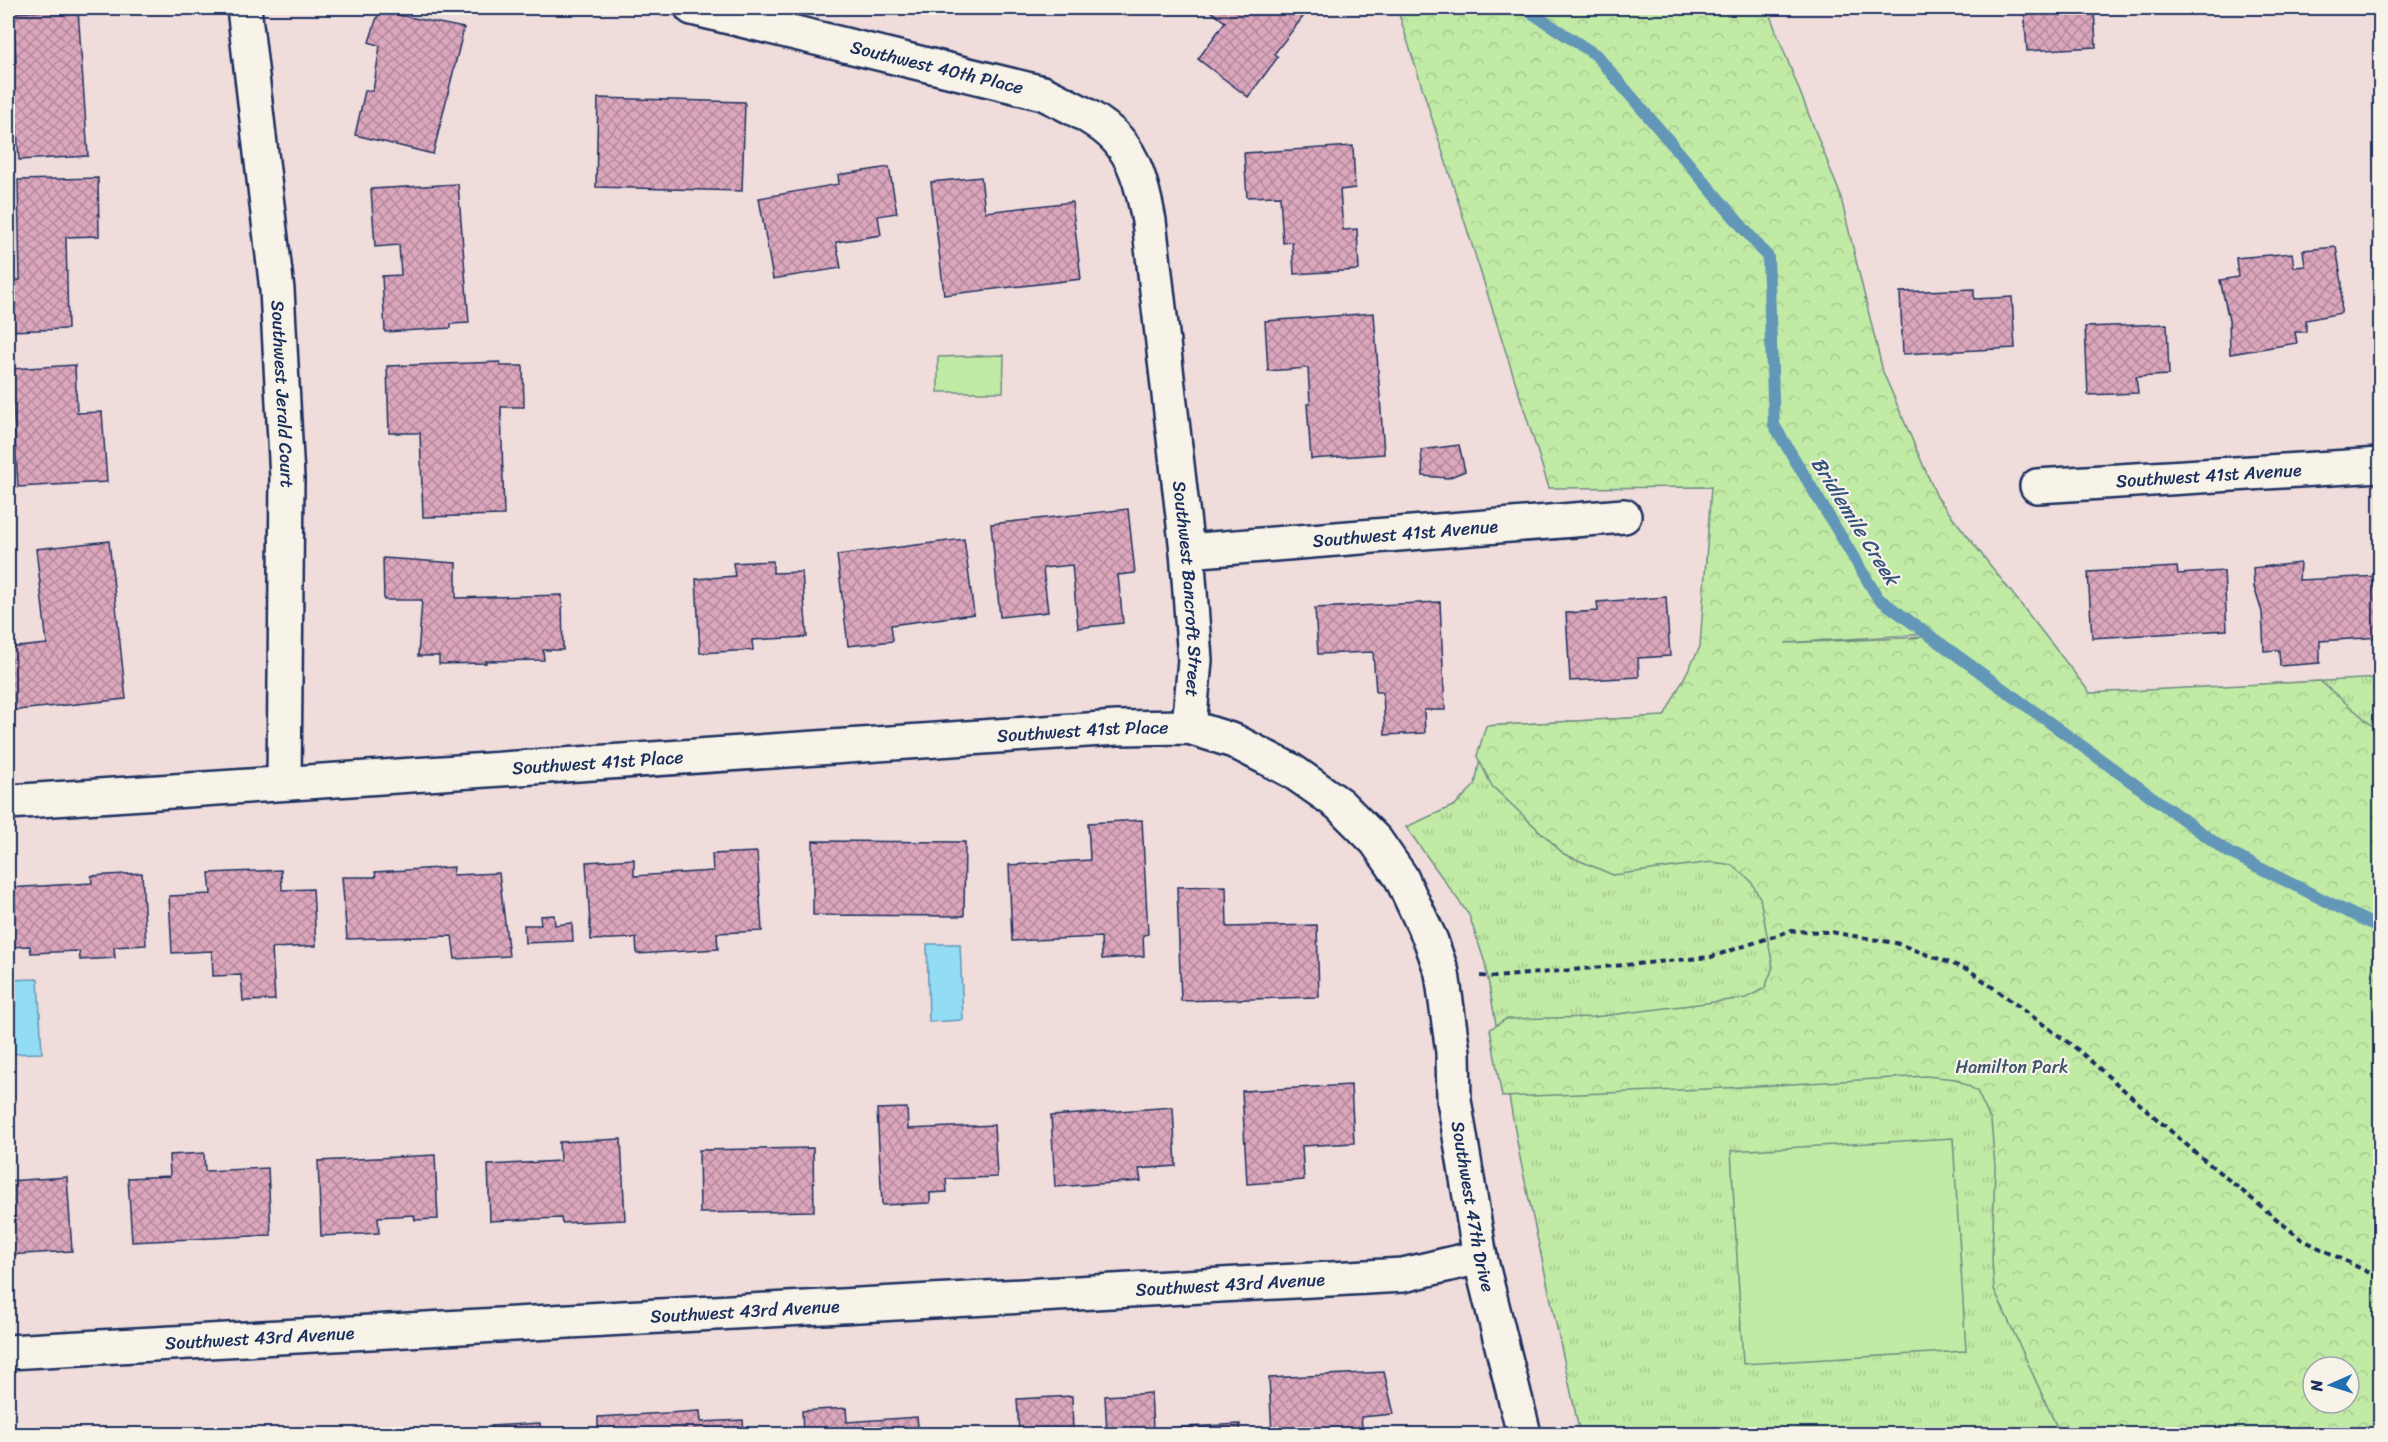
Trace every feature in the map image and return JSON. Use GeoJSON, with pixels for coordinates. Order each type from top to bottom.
{"type":"FeatureCollection","features":[{"type":"Feature","properties":{"kind":"street","name":"Southwest Jerald Court"},"geometry":{"type":"LineString","coordinates":[[244,8],[277,290],[283,396],[287,478],[284,782]]}},
{"type":"Feature","properties":{"kind":"street","name":"Southwest 40th Place"},"geometry":{"type":"LineString","coordinates":[[692,8],[1043,93],[1096,119],[1118,137],[1132,158],[1143,188]]}},
{"type":"Feature","properties":{"kind":"street","name":"Southwest Bancroft Street"},"geometry":{"type":"LineString","coordinates":[[1143,188],[1187,551],[1195,660],[1189,727]]}},
{"type":"Feature","properties":{"kind":"street","name":"Southwest 41st Avenue"},"geometry":{"type":"LineString","coordinates":[[2037,486],[2380,465]]}},
{"type":"Feature","properties":{"kind":"street","name":"Southwest 41st Avenue"},"geometry":{"type":"LineString","coordinates":[[1187,551],[1624,516]]}},
{"type":"Feature","properties":{"kind":"street","name":"Southwest 41st Place"},"geometry":{"type":"LineString","coordinates":[[8,802],[1117,728],[1189,727]]}},
{"type":"Feature","properties":{"kind":"street"},"geometry":{"type":"LineString","coordinates":[[1189,727],[1233,741],[1273,761],[1292,771],[1339,804],[1376,841],[1401,877],[1431,941],[1442,973]]}},
{"type":"Feature","properties":{"kind":"street","name":"Southwest 47th Drive"},"geometry":{"type":"LineString","coordinates":[[1442,973],[1454,1052],[1454,1100],[1480,1257],[1524,1434]]}},
{"type":"Feature","properties":{"kind":"street","name":"Southwest 43rd Avenue"},"geometry":{"type":"LineString","coordinates":[[8,1352],[1403,1275],[1480,1257]]}},
{"type":"Feature","properties":{"kind":"path"},"geometry":{"type":"LineString","coordinates":[[1442,973],[1496,977],[1711,957],[1790,931],[1830,932],[1896,943],[1969,970],[2077,1049],[2197,1154],[2301,1239],[2380,1278]]}},
{"type":"Feature","properties":{"kind":"green space","name":"Hamilton Park"},"geometry":{"type":"Polygon","coordinates":[[[1397,8],[1767,8],[1840,194],[1883,372],[1937,497],[2090,693],[2320,681],[2380,732],[2380,1434],[2145,1434],[2140,1430],[2121,1434],[2060,1434],[1994,1289],[1992,1260],[1995,1166],[1991,1121],[1977,1091],[1956,1079],[1926,1076],[1707,1089],[1502,1097],[1490,1029],[1506,1019],[1594,1017],[1746,998],[1765,988],[1773,967],[1760,898],[1750,880],[1732,865],[1712,862],[1613,875],[1564,854],[1492,786],[1477,756],[1486,726],[1664,716],[1700,647],[1711,487],[1549,488],[1397,8]],[[1928,634],[1785,643],[1928,637],[1984,674],[1928,634]]]}},
{"type":"Feature","properties":{"kind":"green space"},"geometry":{"type":"Polygon","coordinates":[[[1004,355],[1003,392],[938,392],[938,357],[1004,355]]]}},
{"type":"Feature","properties":{"kind":"green space","name":"Hamilton Park"},"geometry":{"type":"Polygon","coordinates":[[[2380,678],[2380,1434],[1580,1434],[1520,1158],[1485,963],[1469,915],[1406,827],[1455,805],[1475,785],[1486,726],[2380,678]]]}},
{"type":"Feature","properties":{"kind":"green space"},"geometry":{"type":"Polygon","coordinates":[[[1953,1138],[1966,1351],[1743,1364],[1731,1151],[1953,1138]]]}},
{"type":"Feature","properties":{"kind":"water"},"geometry":{"type":"Polygon","coordinates":[[[927,944],[960,944],[963,1020],[929,1022],[927,944]]]}},
{"type":"Feature","properties":{"kind":"water"},"geometry":{"type":"Polygon","coordinates":[[[38,979],[42,1053],[8,1054],[8,980],[38,979]]]}},
{"type":"Feature","properties":{"kind":"building"},"geometry":{"type":"Polygon","coordinates":[[[1206,8],[1310,8],[1274,54],[1278,57],[1248,97],[1198,59],[1225,22],[1206,8]]]}},
{"type":"Feature","properties":{"kind":"building"},"geometry":{"type":"Polygon","coordinates":[[[2024,8],[2094,8],[2096,47],[2027,51],[2024,8]]]}},
{"type":"Feature","properties":{"kind":"building"},"geometry":{"type":"Polygon","coordinates":[[[78,9],[88,156],[19,160],[16,115],[11,116],[8,63],[16,62],[13,13],[78,9]]]}},
{"type":"Feature","properties":{"kind":"building"},"geometry":{"type":"Polygon","coordinates":[[[379,11],[464,28],[433,154],[355,135],[365,91],[373,91],[380,46],[369,42],[379,11]]]}},
{"type":"Feature","properties":{"kind":"building"},"geometry":{"type":"Polygon","coordinates":[[[598,98],[745,102],[742,191],[596,187],[598,98]]]}},
{"type":"Feature","properties":{"kind":"building"},"geometry":{"type":"Polygon","coordinates":[[[1353,146],[1355,188],[1340,190],[1343,230],[1357,229],[1359,270],[1294,274],[1292,242],[1283,243],[1280,196],[1247,197],[1244,153],[1353,146]]]}},
{"type":"Feature","properties":{"kind":"building"},"geometry":{"type":"Polygon","coordinates":[[[889,167],[897,213],[878,216],[881,235],[836,242],[841,268],[773,279],[759,198],[839,184],[838,175],[889,167]]]}},
{"type":"Feature","properties":{"kind":"building"},"geometry":{"type":"Polygon","coordinates":[[[981,177],[985,212],[1072,202],[1081,279],[944,295],[931,182],[981,177]]]}},
{"type":"Feature","properties":{"kind":"building"},"geometry":{"type":"Polygon","coordinates":[[[98,178],[99,236],[66,237],[68,329],[8,331],[8,280],[20,280],[18,180],[98,178]]]}},
{"type":"Feature","properties":{"kind":"building"},"geometry":{"type":"Polygon","coordinates":[[[458,184],[469,323],[451,324],[451,328],[385,332],[382,276],[401,275],[399,245],[375,247],[371,189],[458,184]]]}},
{"type":"Feature","properties":{"kind":"building"},"geometry":{"type":"Polygon","coordinates":[[[2336,247],[2342,283],[2341,313],[2306,320],[2306,332],[2295,332],[2297,343],[2230,354],[2229,320],[2220,280],[2238,277],[2236,258],[2292,253],[2294,267],[2305,266],[2303,250],[2336,247]]]}},
{"type":"Feature","properties":{"kind":"building"},"geometry":{"type":"Polygon","coordinates":[[[1974,289],[1974,299],[2012,297],[2015,348],[1903,354],[1900,292],[1974,289]]]}},
{"type":"Feature","properties":{"kind":"building"},"geometry":{"type":"Polygon","coordinates":[[[1374,313],[1384,454],[1311,459],[1307,404],[1310,404],[1308,368],[1268,371],[1265,321],[1374,313]]]}},
{"type":"Feature","properties":{"kind":"building"},"geometry":{"type":"Polygon","coordinates":[[[2167,324],[2169,375],[2136,377],[2138,393],[2088,395],[2085,327],[2167,324]]]}},
{"type":"Feature","properties":{"kind":"building"},"geometry":{"type":"Polygon","coordinates":[[[500,362],[501,366],[523,366],[524,407],[501,407],[504,515],[423,517],[420,433],[389,433],[387,366],[500,362]]]}},
{"type":"Feature","properties":{"kind":"building"},"geometry":{"type":"Polygon","coordinates":[[[75,365],[77,413],[102,412],[107,482],[18,487],[11,369],[75,365]]]}},
{"type":"Feature","properties":{"kind":"building"},"geometry":{"type":"Polygon","coordinates":[[[1459,445],[1465,471],[1448,478],[1423,476],[1421,450],[1459,445]]]}},
{"type":"Feature","properties":{"kind":"building"},"geometry":{"type":"Polygon","coordinates":[[[1128,509],[1135,573],[1118,575],[1123,623],[1078,628],[1072,565],[1043,568],[1048,612],[1000,617],[991,524],[1128,509]]]}},
{"type":"Feature","properties":{"kind":"building"},"geometry":{"type":"Polygon","coordinates":[[[964,539],[974,614],[891,625],[893,641],[848,646],[837,555],[964,539]]]}},
{"type":"Feature","properties":{"kind":"building"},"geometry":{"type":"Polygon","coordinates":[[[109,541],[126,699],[8,711],[8,648],[47,644],[36,549],[109,541]]]}},
{"type":"Feature","properties":{"kind":"building"},"geometry":{"type":"Polygon","coordinates":[[[383,558],[456,563],[456,598],[562,595],[563,650],[543,650],[544,660],[485,661],[486,663],[439,664],[439,656],[418,656],[422,600],[384,600],[383,558]]]}},
{"type":"Feature","properties":{"kind":"building"},"geometry":{"type":"Polygon","coordinates":[[[773,561],[773,573],[802,572],[807,637],[752,640],[753,650],[700,653],[696,579],[735,576],[733,563],[773,561]]]}},
{"type":"Feature","properties":{"kind":"building"},"geometry":{"type":"Polygon","coordinates":[[[2300,563],[2299,580],[2380,576],[2380,637],[2320,641],[2320,663],[2280,666],[2279,650],[2264,651],[2262,612],[2254,587],[2253,568],[2300,563]]]}},
{"type":"Feature","properties":{"kind":"building"},"geometry":{"type":"Polygon","coordinates":[[[2177,567],[2178,574],[2224,571],[2227,630],[2092,638],[2088,572],[2177,567]]]}},
{"type":"Feature","properties":{"kind":"building"},"geometry":{"type":"Polygon","coordinates":[[[1666,597],[1670,656],[1638,658],[1639,677],[1570,681],[1566,613],[1598,611],[1597,602],[1666,597]]]}},
{"type":"Feature","properties":{"kind":"building"},"geometry":{"type":"Polygon","coordinates":[[[1440,602],[1445,710],[1424,710],[1425,733],[1385,735],[1383,692],[1376,692],[1373,652],[1318,654],[1315,608],[1440,602]]]}},
{"type":"Feature","properties":{"kind":"building"},"geometry":{"type":"Polygon","coordinates":[[[1142,820],[1148,934],[1143,935],[1144,956],[1102,959],[1101,937],[1012,941],[1009,865],[1090,860],[1088,823],[1142,820]]]}},
{"type":"Feature","properties":{"kind":"building"},"geometry":{"type":"Polygon","coordinates":[[[813,841],[965,842],[964,916],[813,915],[813,841]]]}},
{"type":"Feature","properties":{"kind":"building"},"geometry":{"type":"Polygon","coordinates":[[[757,852],[762,931],[717,933],[718,949],[637,954],[636,938],[591,940],[586,862],[634,859],[634,876],[713,871],[712,854],[757,852]]]}},
{"type":"Feature","properties":{"kind":"building"},"geometry":{"type":"Polygon","coordinates":[[[454,867],[453,875],[499,873],[509,956],[455,959],[452,936],[347,939],[342,877],[376,877],[375,872],[454,867]]]}},
{"type":"Feature","properties":{"kind":"building"},"geometry":{"type":"Polygon","coordinates":[[[281,870],[282,890],[313,889],[316,946],[272,948],[275,1000],[243,1001],[241,975],[213,976],[212,951],[172,953],[169,896],[211,894],[209,873],[281,870]]]}},
{"type":"Feature","properties":{"kind":"building"},"geometry":{"type":"Polygon","coordinates":[[[142,873],[146,945],[114,947],[115,958],[80,960],[79,951],[31,953],[30,946],[8,947],[8,888],[92,883],[91,876],[142,873]]]}},
{"type":"Feature","properties":{"kind":"building"},"geometry":{"type":"Polygon","coordinates":[[[1226,886],[1227,927],[1317,925],[1319,997],[1181,1001],[1177,887],[1226,886]]]}},
{"type":"Feature","properties":{"kind":"building"},"geometry":{"type":"Polygon","coordinates":[[[554,915],[555,925],[572,923],[573,941],[525,943],[524,925],[541,925],[540,916],[554,915]]]}},
{"type":"Feature","properties":{"kind":"building"},"geometry":{"type":"Polygon","coordinates":[[[1351,1085],[1354,1143],[1302,1146],[1304,1180],[1247,1184],[1242,1091],[1351,1085]]]}},
{"type":"Feature","properties":{"kind":"building"},"geometry":{"type":"Polygon","coordinates":[[[1173,1107],[1176,1166],[1139,1169],[1141,1181],[1055,1187],[1051,1116],[1173,1107]]]}},
{"type":"Feature","properties":{"kind":"building"},"geometry":{"type":"Polygon","coordinates":[[[907,1108],[908,1129],[994,1125],[997,1177],[946,1179],[947,1192],[930,1193],[930,1203],[882,1205],[877,1109],[907,1108]]]}},
{"type":"Feature","properties":{"kind":"building"},"geometry":{"type":"Polygon","coordinates":[[[621,1139],[625,1220],[562,1223],[561,1218],[490,1221],[488,1165],[560,1161],[559,1142],[621,1139]]]}},
{"type":"Feature","properties":{"kind":"building"},"geometry":{"type":"Polygon","coordinates":[[[813,1148],[814,1211],[700,1213],[699,1150],[813,1148]]]}},
{"type":"Feature","properties":{"kind":"building"},"geometry":{"type":"Polygon","coordinates":[[[204,1153],[205,1171],[268,1168],[271,1235],[132,1242],[128,1178],[170,1176],[169,1155],[204,1153]]]}},
{"type":"Feature","properties":{"kind":"building"},"geometry":{"type":"Polygon","coordinates":[[[435,1155],[438,1219],[415,1220],[414,1215],[378,1217],[379,1233],[321,1236],[318,1161],[435,1155]]]}},
{"type":"Feature","properties":{"kind":"building"},"geometry":{"type":"Polygon","coordinates":[[[67,1177],[72,1251],[8,1255],[8,1181],[67,1177]]]}},
{"type":"Feature","properties":{"kind":"building"},"geometry":{"type":"Polygon","coordinates":[[[1384,1372],[1394,1414],[1361,1417],[1363,1434],[1272,1434],[1269,1378],[1384,1372]]]}},
{"type":"Feature","properties":{"kind":"building"},"geometry":{"type":"Polygon","coordinates":[[[1151,1393],[1153,1429],[1240,1424],[1241,1434],[1107,1434],[1105,1396],[1151,1393]]]}},
{"type":"Feature","properties":{"kind":"building"},"geometry":{"type":"Polygon","coordinates":[[[1072,1396],[1073,1434],[976,1434],[1019,1432],[1017,1399],[1072,1396]]]}},
{"type":"Feature","properties":{"kind":"building"},"geometry":{"type":"Polygon","coordinates":[[[846,1408],[847,1422],[917,1417],[919,1434],[803,1434],[802,1411],[846,1408]]]}},
{"type":"Feature","properties":{"kind":"building"},"geometry":{"type":"Polygon","coordinates":[[[700,1411],[701,1422],[743,1420],[744,1434],[598,1434],[598,1417],[700,1411]]]}},
{"type":"Feature","properties":{"kind":"building"},"geometry":{"type":"Polygon","coordinates":[[[540,1423],[541,1434],[492,1434],[491,1426],[540,1423]]]}},
{"type":"Feature","properties":{"kind":"waterway","name":"Bridlemile Creek"},"geometry":{"type":"LineString","coordinates":[[1524,8],[1596,55],[1768,257],[1774,425],[1878,598],[2228,852],[2380,928]]}}]}
